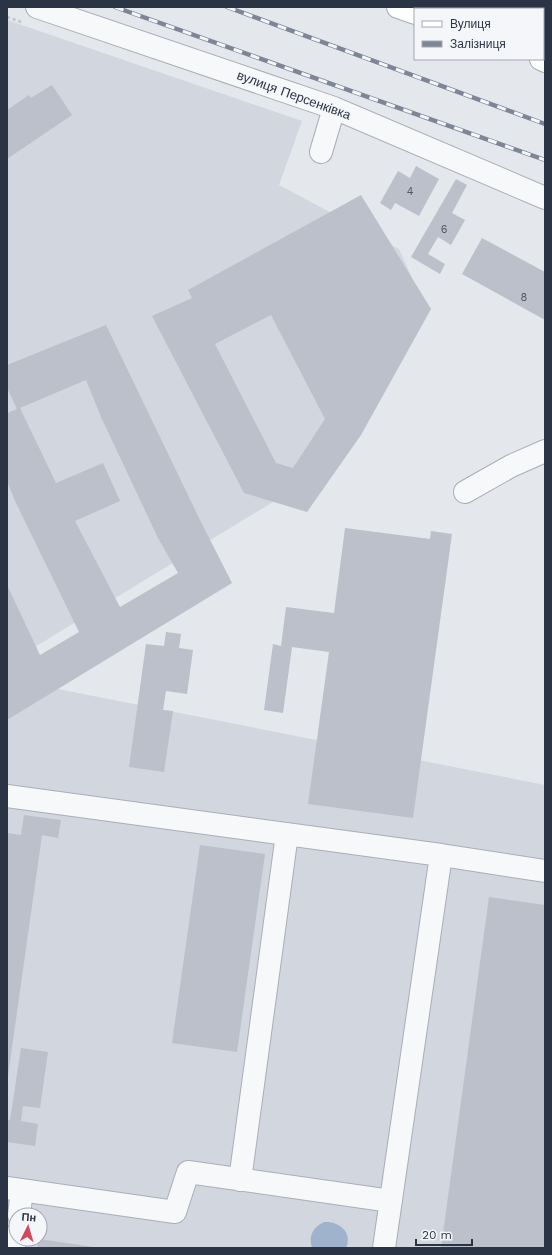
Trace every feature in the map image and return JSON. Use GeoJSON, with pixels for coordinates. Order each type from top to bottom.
{"type":"FeatureCollection","features":[{"type":"Feature","properties":{"kind":"main road"},"geometry":{"type":"LineString","coordinates":[[398,7],[414,13]]}},
{"type":"Feature","properties":{"kind":"street","name":"вулиця Персенківка"},"geometry":{"type":"LineString","coordinates":[[37,7],[334,108],[545,198]]}},
{"type":"Feature","properties":{"kind":"street"},"geometry":{"type":"LineString","coordinates":[[321,152],[334,108]]}},
{"type":"Feature","properties":{"kind":"street"},"geometry":{"type":"LineString","coordinates":[[465,492],[511,466],[545,451]]}},
{"type":"Feature","properties":{"kind":"street"},"geometry":{"type":"LineString","coordinates":[[7,796],[441,855],[545,871]]}},
{"type":"Feature","properties":{"kind":"street"},"geometry":{"type":"LineString","coordinates":[[240,1180],[287,834]]}},
{"type":"Feature","properties":{"kind":"street"},"geometry":{"type":"LineString","coordinates":[[384,1248],[441,855]]}},
{"type":"Feature","properties":{"kind":"street"},"geometry":{"type":"LineString","coordinates":[[18,1207],[15,1189],[175,1212],[188,1172],[391,1201]]}},
{"type":"Feature","properties":{"kind":"shaded area"},"geometry":{"type":"Polygon","coordinates":[[[7,20],[302,121],[279,185],[399,249],[412,278],[286,494],[7,664],[7,20]]]}},
{"type":"Feature","properties":{"kind":"shaded area"},"geometry":{"type":"Polygon","coordinates":[[[7,679],[545,785],[545,1248],[7,1248],[7,679]]]}},
{"type":"Feature","properties":{"kind":"water"},"geometry":{"type":"Polygon","coordinates":[[[324,1222],[335,1223],[346,1232],[348,1242],[346,1248],[312,1248],[312,1232],[317,1226],[324,1222]]]}},
{"type":"Feature","properties":{"kind":"building"},"geometry":{"type":"Polygon","coordinates":[[[52,85],[72,115],[7,159],[7,110],[29,95],[31,98],[52,85]]]}},
{"type":"Feature","properties":{"kind":"building"},"geometry":{"type":"Polygon","coordinates":[[[416,166],[439,179],[419,216],[395,203],[391,210],[380,203],[398,171],[410,178],[416,166]]]}},
{"type":"Feature","properties":{"kind":"building"},"geometry":{"type":"Polygon","coordinates":[[[456,179],[467,185],[452,213],[465,220],[451,245],[438,237],[428,254],[445,264],[440,274],[411,257],[456,179]]]}},
{"type":"Feature","properties":{"kind":"building"},"geometry":{"type":"Polygon","coordinates":[[[361,195],[431,309],[361,435],[307,512],[244,493],[152,316],[192,298],[188,290],[361,195]],[[271,315],[215,344],[276,463],[293,468],[325,419],[271,315]]]}},
{"type":"Feature","properties":{"kind":"building"},"geometry":{"type":"Polygon","coordinates":[[[482,238],[545,272],[545,320],[462,274],[482,238]]]}},
{"type":"Feature","properties":{"kind":"building"},"geometry":{"type":"Polygon","coordinates":[[[106,325],[232,583],[7,720],[7,585],[40,655],[79,632],[15,501],[7,481],[7,413],[17,409],[7,388],[7,365],[106,325]],[[86,380],[20,408],[56,483],[103,463],[120,501],[75,521],[120,607],[178,573],[158,538],[101,417],[86,380]]]}},
{"type":"Feature","properties":{"kind":"building"},"geometry":{"type":"Polygon","coordinates":[[[345,528],[430,539],[431,531],[452,534],[413,818],[308,804],[329,652],[292,647],[283,713],[264,710],[273,644],[281,646],[286,607],[334,613],[345,528]]]}},
{"type":"Feature","properties":{"kind":"building"},"geometry":{"type":"Polygon","coordinates":[[[166,632],[181,634],[179,648],[193,650],[187,694],[166,691],[163,710],[173,711],[164,772],[129,767],[146,644],[164,646],[166,632]]]}},
{"type":"Feature","properties":{"kind":"building"},"geometry":{"type":"Polygon","coordinates":[[[24,815],[61,820],[58,838],[42,835],[8,1076],[7,833],[21,835],[24,815]]]}},
{"type":"Feature","properties":{"kind":"building"},"geometry":{"type":"Polygon","coordinates":[[[200,845],[265,854],[237,1052],[172,1043],[200,845]]]}},
{"type":"Feature","properties":{"kind":"building"},"geometry":{"type":"Polygon","coordinates":[[[489,897],[545,905],[545,1248],[441,1248],[489,897]]]}},
{"type":"Feature","properties":{"kind":"building"},"geometry":{"type":"Polygon","coordinates":[[[21,1048],[48,1052],[40,1108],[23,1106],[21,1121],[38,1124],[35,1146],[7,1142],[7,1120],[10,1120],[21,1048]]]}},
{"type":"Feature","properties":{"kind":"building"},"geometry":{"type":"Polygon","coordinates":[[[48,1240],[94,1247],[94,1248],[37,1248],[48,1247],[48,1240]]]}},
{"type":"Feature","properties":{"kind":"railway"},"geometry":{"type":"LineString","coordinates":[[115,7],[545,160]]}},
{"type":"Feature","properties":{"kind":"railway"},"geometry":{"type":"LineString","coordinates":[[227,7],[545,124]]}}]}
